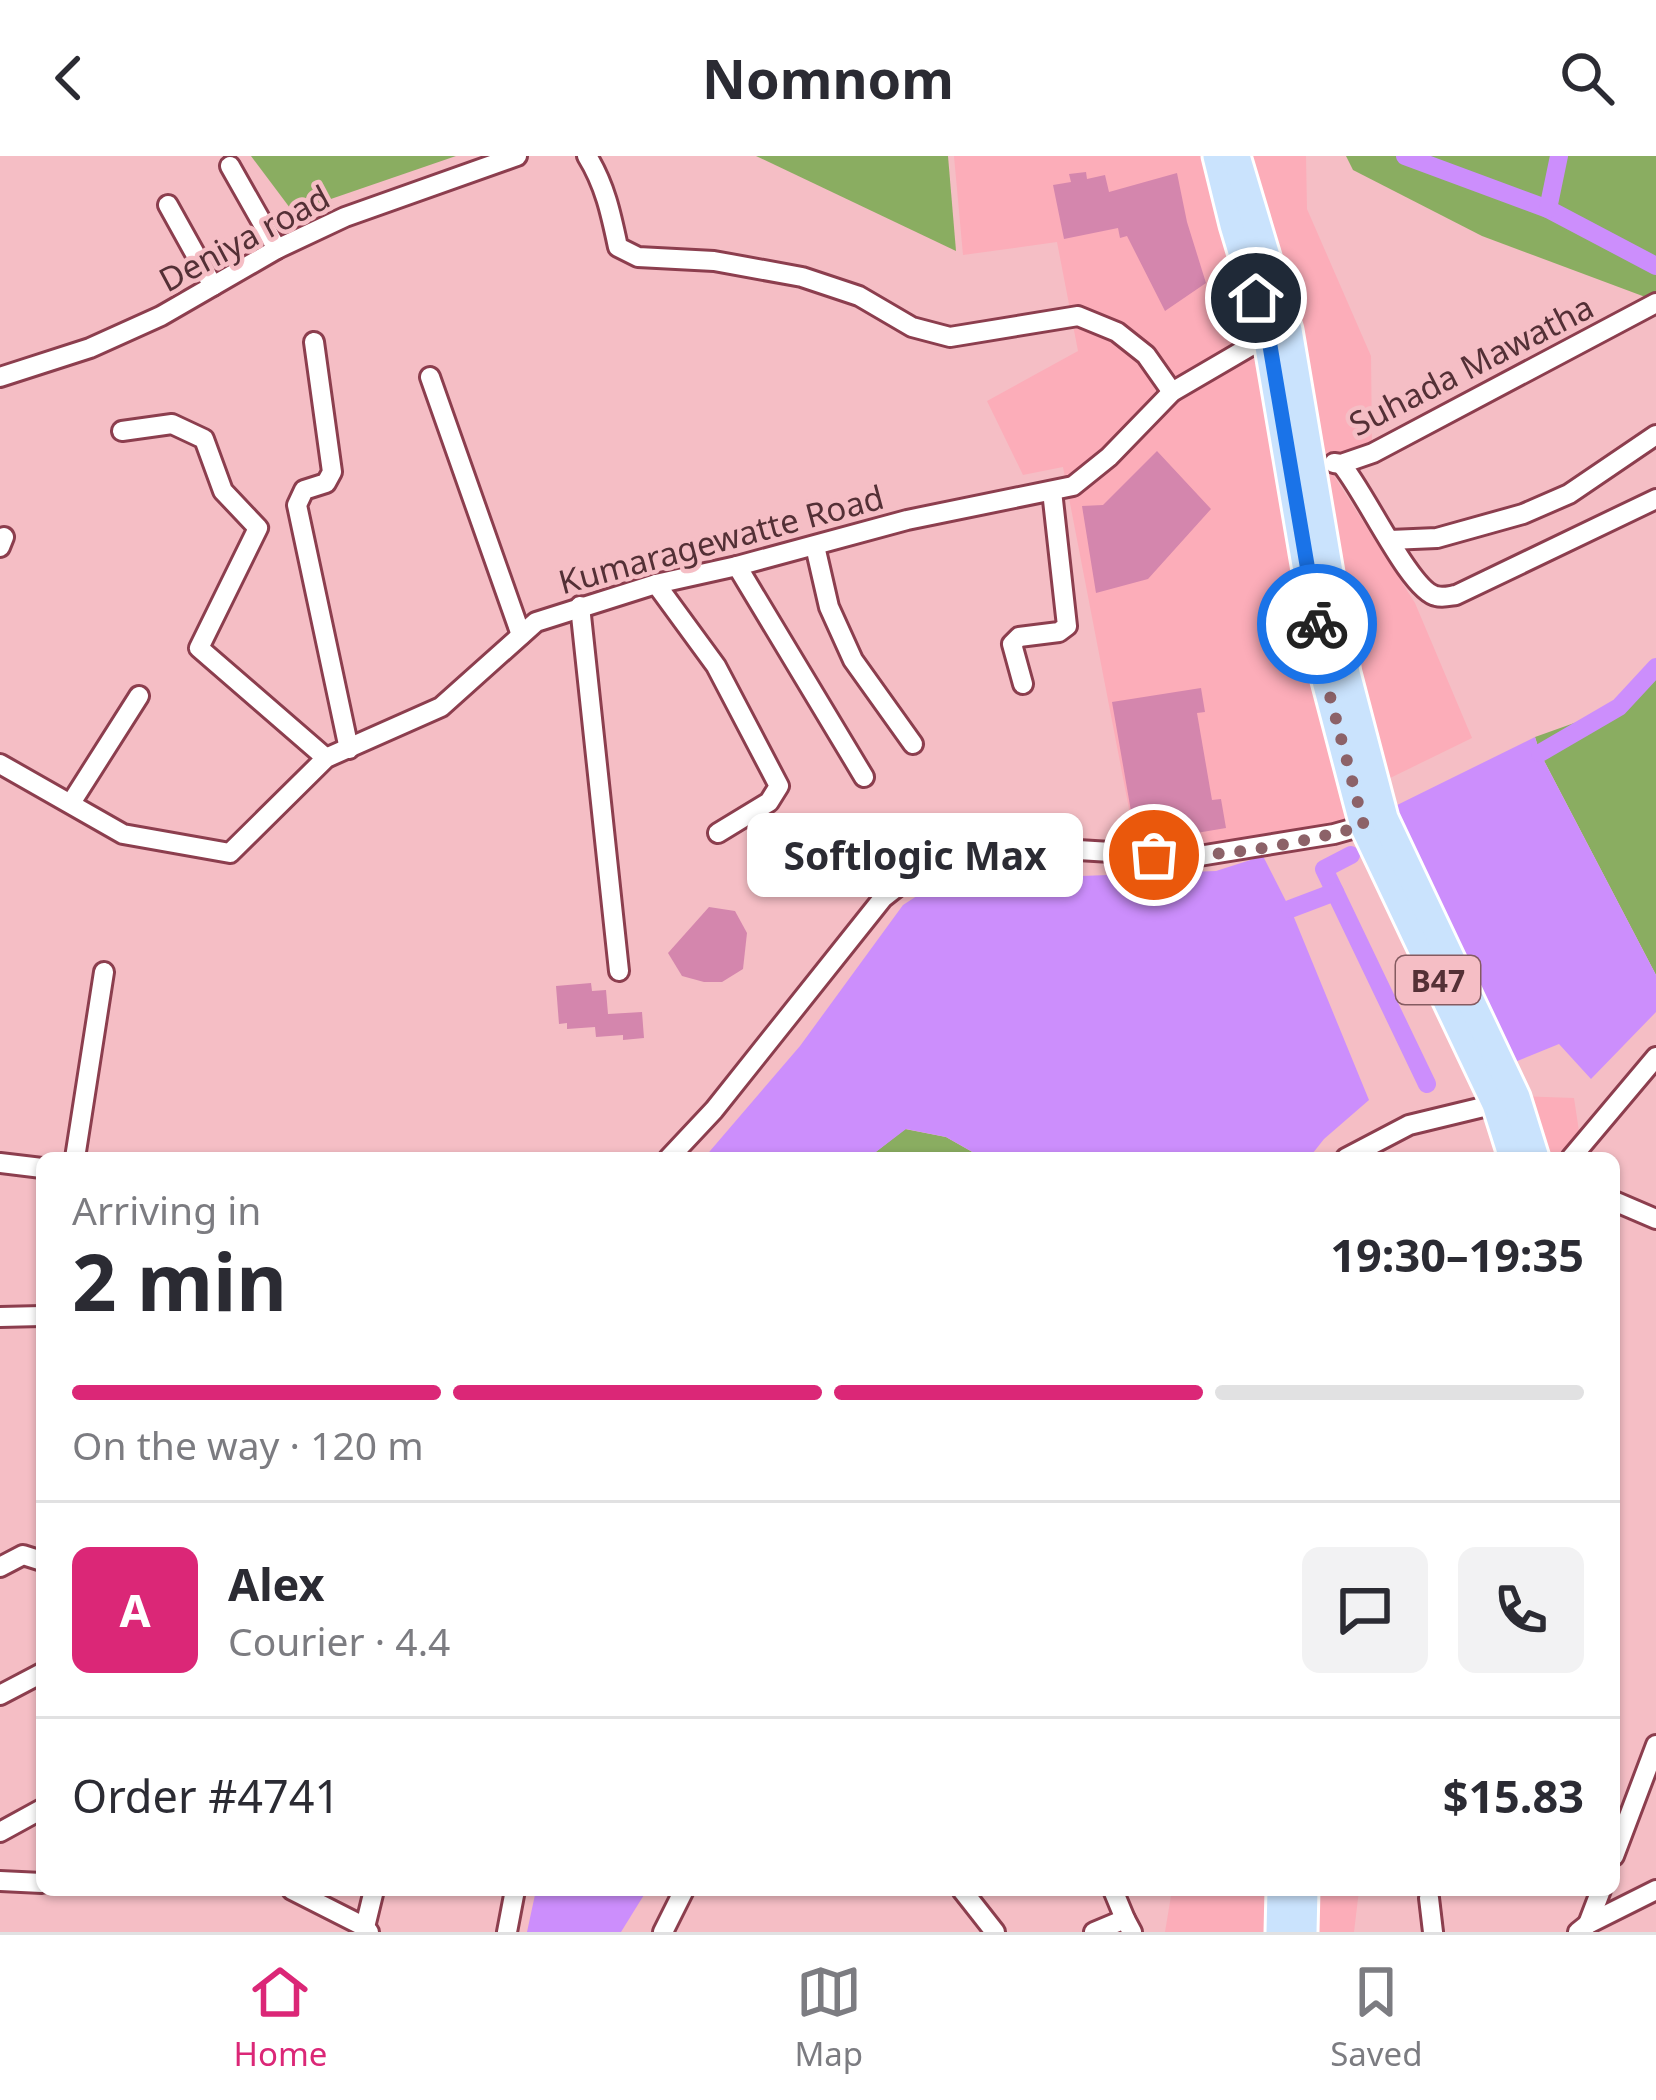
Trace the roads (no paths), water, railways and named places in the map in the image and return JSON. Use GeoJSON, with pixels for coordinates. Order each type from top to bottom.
{"type":"FeatureCollection","features":[{"type":"Feature","properties":{"kind":"main road","name":"B47"},"geometry":{"type":"LineString","coordinates":[[1217,156],[1234,225],[1278,332],[1325,677],[1374,822],[1532,1152]]}},
{"type":"Feature","properties":{"kind":"main road","name":"B47"},"geometry":{"type":"LineString","coordinates":[[1236,156],[1309,460],[1374,822]]}},
{"type":"Feature","properties":{"kind":"main road","name":"B47"},"geometry":{"type":"LineString","coordinates":[[1506,1101],[1512,1152]]}},
{"type":"Feature","properties":{"kind":"main road"},"geometry":{"type":"LineString","coordinates":[[1280,1932],[1281,1896]]}},
{"type":"Feature","properties":{"kind":"main road"},"geometry":{"type":"LineString","coordinates":[[1303,1932],[1304,1896]]}},
{"type":"Feature","properties":{"kind":"street","name":"Deniya road"},"geometry":{"type":"LineString","coordinates":[[0,377],[90,348],[160,316],[277,249],[345,217],[517,156]]}},
{"type":"Feature","properties":{"kind":"street"},"geometry":{"type":"LineString","coordinates":[[587,156],[609,201],[618,247],[628,254],[715,260],[802,277],[859,296],[912,327],[950,337],[1078,316],[1117,332],[1146,355],[1172,392]]}},
{"type":"Feature","properties":{"kind":"street"},"geometry":{"type":"LineString","coordinates":[[230,166],[277,249]]}},
{"type":"Feature","properties":{"kind":"street"},"geometry":{"type":"LineString","coordinates":[[168,205],[213,286]]}},
{"type":"Feature","properties":{"kind":"street","name":"Suhada Mawatha"},"geometry":{"type":"LineString","coordinates":[[1309,460],[1341,464],[1373,452],[1656,303]]}},
{"type":"Feature","properties":{"kind":"street","name":"Kumaragewatte Road"},"geometry":{"type":"LineString","coordinates":[[0,764],[123,834],[230,853],[326,758],[442,707],[536,622],[656,584],[907,520],[1072,486],[1109,457],[1172,392],[1278,332]]}},
{"type":"Feature","properties":{"kind":"street"},"geometry":{"type":"LineString","coordinates":[[314,342],[332,472],[326,483],[304,490],[296,505],[349,748]]}},
{"type":"Feature","properties":{"kind":"street"},"geometry":{"type":"LineString","coordinates":[[430,377],[521,635]]}},
{"type":"Feature","properties":{"kind":"street"},"geometry":{"type":"LineString","coordinates":[[122,430],[172,424],[204,439],[223,491],[258,528],[200,648],[326,758]]}},
{"type":"Feature","properties":{"kind":"street"},"geometry":{"type":"LineString","coordinates":[[1390,540],[1437,538],[1523,514],[1569,494],[1656,436]]}},
{"type":"Feature","properties":{"kind":"street"},"geometry":{"type":"LineString","coordinates":[[1341,464],[1418,585],[1434,596],[1456,595],[1656,500]]}},
{"type":"Feature","properties":{"kind":"street"},"geometry":{"type":"LineString","coordinates":[[1023,684],[1012,644],[1019,637],[1059,632],[1067,626],[1052,491]]}},
{"type":"Feature","properties":{"kind":"street"},"geometry":{"type":"LineString","coordinates":[[815,546],[830,607],[853,660],[913,744]]}},
{"type":"Feature","properties":{"kind":"street"},"geometry":{"type":"LineString","coordinates":[[737,566],[864,777]]}},
{"type":"Feature","properties":{"kind":"street"},"geometry":{"type":"LineString","coordinates":[[656,584],[716,666],[779,786],[769,802],[718,833]]}},
{"type":"Feature","properties":{"kind":"street"},"geometry":{"type":"LineString","coordinates":[[580,606],[619,971]]}},
{"type":"Feature","properties":{"kind":"street"},"geometry":{"type":"LineString","coordinates":[[71,803],[139,696]]}},
{"type":"Feature","properties":{"kind":"street"},"geometry":{"type":"LineString","coordinates":[[675,1152],[714,1110],[884,898],[939,854],[976,834],[1018,832],[1078,850],[1193,857],[1334,834],[1374,822]]}},
{"type":"Feature","properties":{"kind":"street"},"geometry":{"type":"LineString","coordinates":[[76,1152],[104,972]]}},
{"type":"Feature","properties":{"kind":"street"},"geometry":{"type":"LineString","coordinates":[[1576,1152],[1656,1058]]}},
{"type":"Feature","properties":{"kind":"street"},"geometry":{"type":"LineString","coordinates":[[1357,1152],[1409,1125],[1506,1101]]}},
{"type":"Feature","properties":{"kind":"street"},"geometry":{"type":"LineString","coordinates":[[0,1163],[36,1167]]}},
{"type":"Feature","properties":{"kind":"street"},"geometry":{"type":"LineString","coordinates":[[1620,1204],[1656,1219]]}},
{"type":"Feature","properties":{"kind":"street"},"geometry":{"type":"LineString","coordinates":[[0,1318],[36,1316]]}},
{"type":"Feature","properties":{"kind":"street"},"geometry":{"type":"LineString","coordinates":[[0,1567],[23,1555],[36,1559]]}},
{"type":"Feature","properties":{"kind":"street"},"geometry":{"type":"LineString","coordinates":[[0,1695],[36,1675]]}},
{"type":"Feature","properties":{"kind":"street"},"geometry":{"type":"LineString","coordinates":[[1620,1840],[1656,1745]]}},
{"type":"Feature","properties":{"kind":"street"},"geometry":{"type":"LineString","coordinates":[[0,1832],[36,1812]]}},
{"type":"Feature","properties":{"kind":"street"},"geometry":{"type":"LineString","coordinates":[[0,1881],[36,1883]]}},
{"type":"Feature","properties":{"kind":"street"},"geometry":{"type":"LineString","coordinates":[[1587,1929],[1656,1890]]}},
{"type":"Feature","properties":{"kind":"street"},"geometry":{"type":"LineString","coordinates":[[303,1896],[367,1930],[373,1896]]}},
{"type":"Feature","properties":{"kind":"street"},"geometry":{"type":"LineString","coordinates":[[507,1932],[514,1896]]}},
{"type":"Feature","properties":{"kind":"street"},"geometry":{"type":"LineString","coordinates":[[663,1932],[681,1896]]}},
{"type":"Feature","properties":{"kind":"street"},"geometry":{"type":"LineString","coordinates":[[967,1896],[995,1932]]}},
{"type":"Feature","properties":{"kind":"street"},"geometry":{"type":"LineString","coordinates":[[1094,1932],[1129,1926],[1115,1896]]}},
{"type":"Feature","properties":{"kind":"street"},"geometry":{"type":"LineString","coordinates":[[1587,1929],[1599,1896]]}},
{"type":"Feature","properties":{"kind":"street"},"geometry":{"type":"LineString","coordinates":[[1429,1898],[1433,1932]]}},
{"type":"Feature","properties":{"kind":"waterway"},"geometry":{"type":"LineString","coordinates":[[1405,156],[1548,209],[1656,266]]}},
{"type":"Feature","properties":{"kind":"waterway"},"geometry":{"type":"LineString","coordinates":[[1548,209],[1559,156]]}},
{"type":"Feature","properties":{"kind":"waterway"},"geometry":{"type":"LineString","coordinates":[[1540,753],[1619,707],[1656,667]]}},
{"type":"Feature","properties":{"kind":"waterway"},"geometry":{"type":"LineString","coordinates":[[1351,855],[1324,869],[1427,1084]]}},
{"type":"Feature","properties":{"kind":"waterway"},"geometry":{"type":"LineString","coordinates":[[1290,909],[1335,892]]}},
{"type":"Feature","properties":{"kind":"place","name":"Softlogic Max"},"geometry":{"type":"Point","coordinates":[1154,855]}}]}
